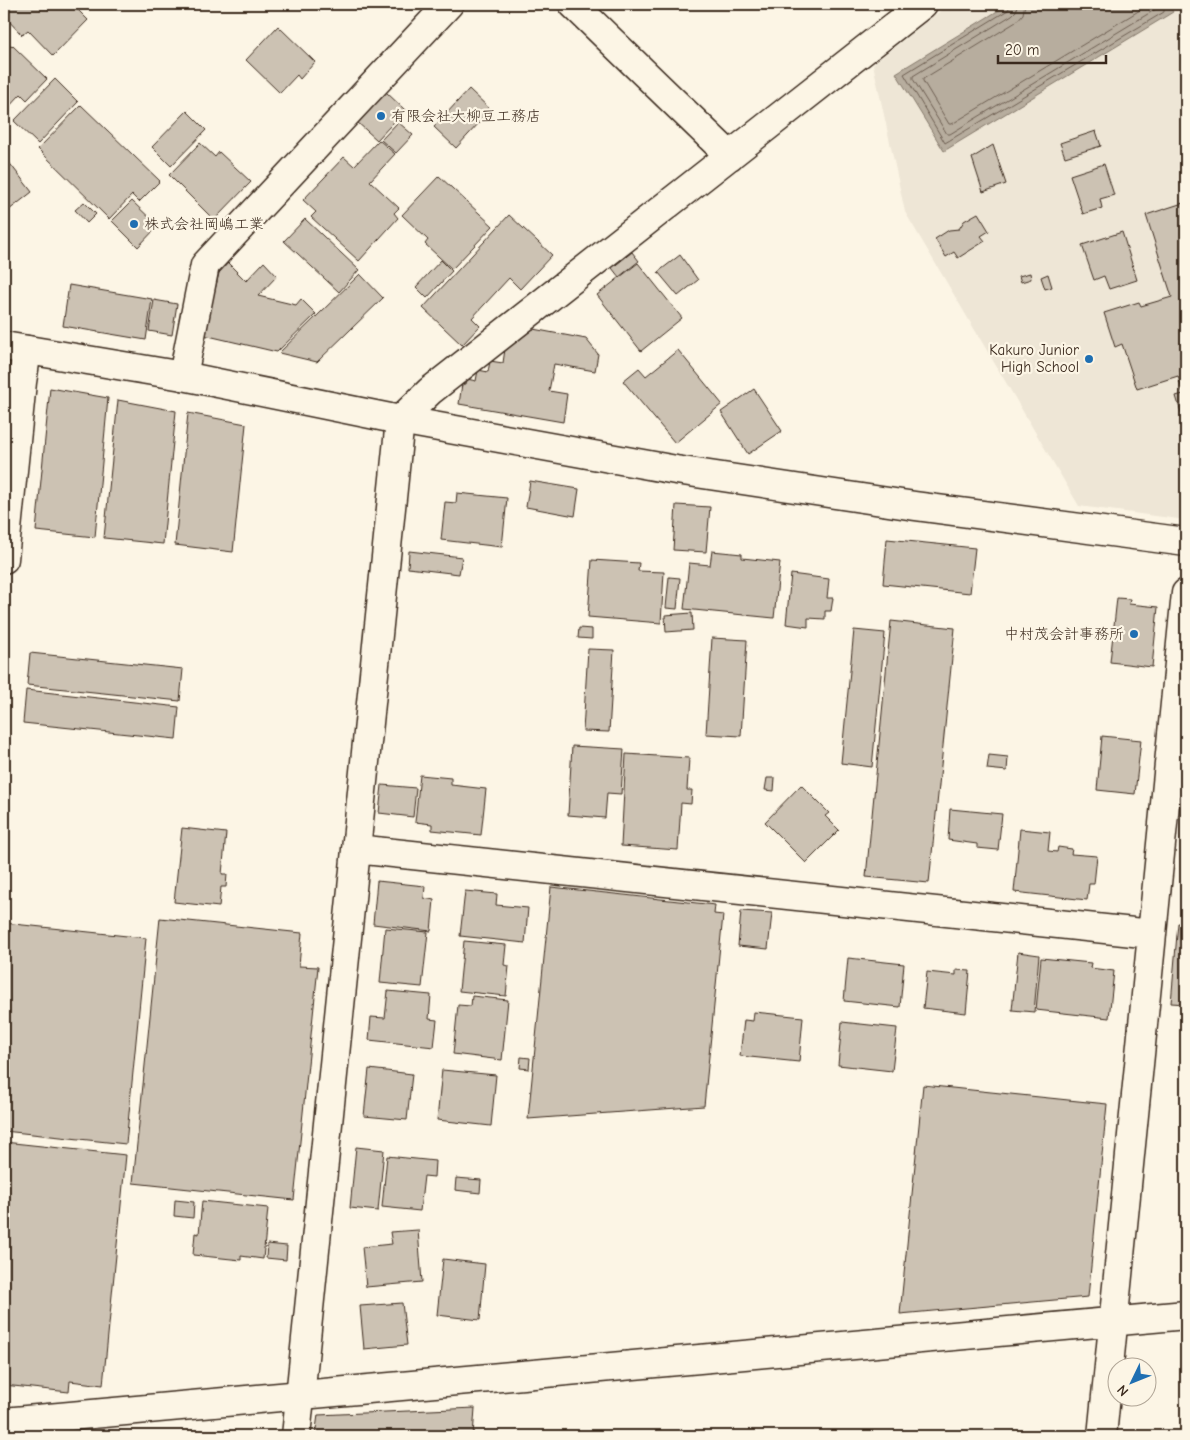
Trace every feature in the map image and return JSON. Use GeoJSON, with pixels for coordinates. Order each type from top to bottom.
{"type":"FeatureCollection","features":[{"type":"Feature","properties":{"kind":"street"},"geometry":{"type":"LineString","coordinates":[[183,376],[205,264],[449,4]]}},
{"type":"Feature","properties":{"kind":"street"},"geometry":{"type":"LineString","coordinates":[[574,4],[730,156]]}},
{"type":"Feature","properties":{"kind":"street"},"geometry":{"type":"LineString","coordinates":[[296,1436],[400,420],[430,391],[923,4]]}},
{"type":"Feature","properties":{"kind":"street"},"geometry":{"type":"LineString","coordinates":[[4,559],[22,382],[15,348],[183,376],[400,420],[685,471],[915,506],[1186,542]]}},
{"type":"Feature","properties":{"kind":"street"},"geometry":{"type":"LineString","coordinates":[[1102,1436],[1186,593]]}},
{"type":"Feature","properties":{"kind":"street"},"geometry":{"type":"LineString","coordinates":[[356,849],[1152,934]]}},
{"type":"Feature","properties":{"kind":"street"},"geometry":{"type":"LineString","coordinates":[[4,1422],[1186,1315]]}},
{"type":"Feature","properties":{"kind":"shaded area","name":"Kakuro Junior High School"},"geometry":{"type":"Polygon","coordinates":[[[949,4],[1186,4],[1186,520],[1079,506],[905,212],[873,64],[949,4]]]}},
{"type":"Feature","properties":{"kind":"water"},"geometry":{"type":"Polygon","coordinates":[[[1009,4],[1168,4],[1173,12],[944,151],[896,73],[1009,4]]]}},
{"type":"Feature","properties":{"kind":"building"},"geometry":{"type":"Polygon","coordinates":[[[4,4],[72,4],[88,20],[53,56],[28,30],[22,35],[4,16],[7,12],[4,9],[4,4]]]}},
{"type":"Feature","properties":{"kind":"building"},"geometry":{"type":"Polygon","coordinates":[[[278,26],[315,62],[300,79],[297,75],[280,93],[246,60],[278,26]]]}},
{"type":"Feature","properties":{"kind":"building"},"geometry":{"type":"Polygon","coordinates":[[[4,44],[8,48],[12,45],[47,79],[27,100],[21,94],[4,112],[4,44]]]}},
{"type":"Feature","properties":{"kind":"building"},"geometry":{"type":"Polygon","coordinates":[[[55,79],[78,102],[38,144],[14,121],[55,79]]]}},
{"type":"Feature","properties":{"kind":"building"},"geometry":{"type":"Polygon","coordinates":[[[469,89],[491,110],[456,148],[434,127],[469,89]]]}},
{"type":"Feature","properties":{"kind":"building"},"geometry":{"type":"Polygon","coordinates":[[[386,92],[405,110],[377,140],[357,122],[386,92]]]}},
{"type":"Feature","properties":{"kind":"building"},"geometry":{"type":"Polygon","coordinates":[[[81,105],[160,181],[139,202],[132,195],[109,219],[38,149],[81,105]]]}},
{"type":"Feature","properties":{"kind":"building"},"geometry":{"type":"Polygon","coordinates":[[[187,111],[206,130],[171,166],[152,147],[187,111]]]}},
{"type":"Feature","properties":{"kind":"building"},"geometry":{"type":"Polygon","coordinates":[[[398,122],[413,135],[396,153],[381,140],[398,122]]]}},
{"type":"Feature","properties":{"kind":"building"},"geometry":{"type":"Polygon","coordinates":[[[1096,131],[1101,146],[1065,157],[1060,143],[1096,131]]]}},
{"type":"Feature","properties":{"kind":"building"},"geometry":{"type":"Polygon","coordinates":[[[379,140],[395,154],[370,181],[399,208],[394,213],[398,218],[359,261],[311,217],[316,212],[303,200],[344,157],[354,166],[379,140]]]}},
{"type":"Feature","properties":{"kind":"building"},"geometry":{"type":"Polygon","coordinates":[[[200,143],[215,157],[219,152],[251,182],[214,220],[169,175],[200,143]]]}},
{"type":"Feature","properties":{"kind":"building"},"geometry":{"type":"Polygon","coordinates":[[[993,145],[1006,184],[983,192],[972,158],[993,145]]]}},
{"type":"Feature","properties":{"kind":"building"},"geometry":{"type":"Polygon","coordinates":[[[4,156],[32,192],[4,214],[4,156]]]}},
{"type":"Feature","properties":{"kind":"building"},"geometry":{"type":"Polygon","coordinates":[[[1104,164],[1114,195],[1100,199],[1102,208],[1083,214],[1070,175],[1104,164]]]}},
{"type":"Feature","properties":{"kind":"building"},"geometry":{"type":"Polygon","coordinates":[[[439,176],[493,226],[452,269],[425,244],[428,240],[402,215],[439,176]]]}},
{"type":"Feature","properties":{"kind":"building"},"geometry":{"type":"Polygon","coordinates":[[[132,201],[158,226],[138,247],[112,221],[132,201]]]}},
{"type":"Feature","properties":{"kind":"building"},"geometry":{"type":"Polygon","coordinates":[[[84,202],[96,214],[87,223],[75,210],[84,202]]]}},
{"type":"Feature","properties":{"kind":"building"},"geometry":{"type":"Polygon","coordinates":[[[1186,202],[1186,418],[1183,419],[1176,396],[1183,394],[1178,376],[1137,389],[1122,344],[1115,347],[1104,313],[1139,302],[1141,306],[1172,297],[1146,215],[1186,202]]]}},
{"type":"Feature","properties":{"kind":"building"},"geometry":{"type":"Polygon","coordinates":[[[978,213],[989,231],[981,236],[985,241],[958,258],[954,252],[946,257],[935,239],[949,230],[959,229],[964,221],[978,213]]]}},
{"type":"Feature","properties":{"kind":"building"},"geometry":{"type":"Polygon","coordinates":[[[509,215],[552,255],[520,289],[509,278],[472,318],[480,326],[462,345],[423,308],[509,215]]]}},
{"type":"Feature","properties":{"kind":"building"},"geometry":{"type":"Polygon","coordinates":[[[305,219],[359,270],[339,292],[284,241],[305,219]]]}},
{"type":"Feature","properties":{"kind":"building"},"geometry":{"type":"Polygon","coordinates":[[[1122,232],[1137,280],[1109,289],[1104,276],[1094,280],[1082,245],[1122,232]]]}},
{"type":"Feature","properties":{"kind":"building"},"geometry":{"type":"Polygon","coordinates":[[[632,252],[639,261],[619,277],[612,268],[632,252]]]}},
{"type":"Feature","properties":{"kind":"building"},"geometry":{"type":"Polygon","coordinates":[[[680,255],[698,280],[678,296],[658,272],[680,255]]]}},
{"type":"Feature","properties":{"kind":"building"},"geometry":{"type":"Polygon","coordinates":[[[441,260],[452,271],[427,298],[416,287],[441,260]]]}},
{"type":"Feature","properties":{"kind":"building"},"geometry":{"type":"Polygon","coordinates":[[[264,262],[277,276],[258,296],[296,305],[301,299],[316,314],[277,352],[204,335],[219,273],[228,263],[246,281],[264,262]]]}},
{"type":"Feature","properties":{"kind":"building"},"geometry":{"type":"Polygon","coordinates":[[[638,263],[682,318],[641,351],[597,295],[638,263]]]}},
{"type":"Feature","properties":{"kind":"building"},"geometry":{"type":"Polygon","coordinates":[[[1030,273],[1031,279],[1021,282],[1019,276],[1030,273]]]}},
{"type":"Feature","properties":{"kind":"building"},"geometry":{"type":"Polygon","coordinates":[[[360,274],[383,298],[317,362],[279,353],[360,274]]]}},
{"type":"Feature","properties":{"kind":"building"},"geometry":{"type":"Polygon","coordinates":[[[1048,274],[1052,287],[1045,289],[1041,277],[1048,274]]]}},
{"type":"Feature","properties":{"kind":"building"},"geometry":{"type":"Polygon","coordinates":[[[69,285],[152,299],[146,340],[63,326],[69,285]]]}},
{"type":"Feature","properties":{"kind":"building"},"geometry":{"type":"Polygon","coordinates":[[[154,300],[177,304],[172,335],[149,331],[154,300]]]}},
{"type":"Feature","properties":{"kind":"building"},"geometry":{"type":"Polygon","coordinates":[[[533,329],[586,339],[598,354],[595,371],[554,364],[549,391],[567,394],[563,422],[459,404],[462,384],[466,384],[467,379],[476,381],[478,370],[488,372],[490,361],[503,363],[505,349],[533,329]]]}},
{"type":"Feature","properties":{"kind":"building"},"geometry":{"type":"Polygon","coordinates":[[[678,350],[722,404],[675,443],[623,381],[639,368],[646,376],[678,350]]]}},
{"type":"Feature","properties":{"kind":"building"},"geometry":{"type":"Polygon","coordinates":[[[50,388],[108,398],[95,537],[36,531],[50,388]]]}},
{"type":"Feature","properties":{"kind":"building"},"geometry":{"type":"Polygon","coordinates":[[[754,389],[782,431],[748,454],[721,412],[754,389]]]}},
{"type":"Feature","properties":{"kind":"building"},"geometry":{"type":"Polygon","coordinates":[[[118,400],[176,411],[163,544],[104,538],[118,400]]]}},
{"type":"Feature","properties":{"kind":"building"},"geometry":{"type":"Polygon","coordinates":[[[188,413],[246,424],[233,552],[175,545],[188,413]]]}},
{"type":"Feature","properties":{"kind":"building"},"geometry":{"type":"Polygon","coordinates":[[[530,481],[579,489],[575,516],[526,507],[530,481]]]}},
{"type":"Feature","properties":{"kind":"building"},"geometry":{"type":"Polygon","coordinates":[[[457,493],[507,498],[502,547],[441,540],[445,502],[456,503],[457,493]]]}},
{"type":"Feature","properties":{"kind":"building"},"geometry":{"type":"Polygon","coordinates":[[[676,505],[710,507],[706,552],[673,550],[676,505]]]}},
{"type":"Feature","properties":{"kind":"building"},"geometry":{"type":"Polygon","coordinates":[[[887,539],[975,548],[970,593],[883,584],[887,539]]]}},
{"type":"Feature","properties":{"kind":"building"},"geometry":{"type":"Polygon","coordinates":[[[409,551],[462,557],[459,574],[408,568],[409,551]]]}},
{"type":"Feature","properties":{"kind":"building"},"geometry":{"type":"Polygon","coordinates":[[[712,551],[742,554],[742,558],[780,562],[774,618],[684,609],[689,563],[710,565],[712,551]]]}},
{"type":"Feature","properties":{"kind":"building"},"geometry":{"type":"Polygon","coordinates":[[[592,560],[639,563],[638,571],[664,572],[661,623],[588,617],[592,560]]]}},
{"type":"Feature","properties":{"kind":"building"},"geometry":{"type":"Polygon","coordinates":[[[791,574],[829,579],[827,598],[833,598],[831,611],[825,611],[825,619],[808,618],[808,627],[786,624],[791,574]]]}},
{"type":"Feature","properties":{"kind":"building"},"geometry":{"type":"Polygon","coordinates":[[[669,577],[680,578],[677,609],[666,608],[669,577]]]}},
{"type":"Feature","properties":{"kind":"building"},"geometry":{"type":"Polygon","coordinates":[[[1117,598],[1130,599],[1129,604],[1158,607],[1152,667],[1110,662],[1117,598]]]}},
{"type":"Feature","properties":{"kind":"building"},"geometry":{"type":"Polygon","coordinates":[[[692,613],[693,630],[666,632],[665,615],[692,613]]]}},
{"type":"Feature","properties":{"kind":"building"},"geometry":{"type":"Polygon","coordinates":[[[891,621],[955,628],[929,883],[866,877],[891,621]]]}},
{"type":"Feature","properties":{"kind":"building"},"geometry":{"type":"Polygon","coordinates":[[[579,628],[592,629],[592,639],[578,638],[579,628]]]}},
{"type":"Feature","properties":{"kind":"building"},"geometry":{"type":"Polygon","coordinates":[[[854,630],[885,633],[872,767],[841,763],[854,630]]]}},
{"type":"Feature","properties":{"kind":"building"},"geometry":{"type":"Polygon","coordinates":[[[712,638],[747,640],[741,736],[706,734],[712,638]]]}},
{"type":"Feature","properties":{"kind":"building"},"geometry":{"type":"Polygon","coordinates":[[[588,649],[614,650],[609,732],[583,731],[588,649]]]}},
{"type":"Feature","properties":{"kind":"building"},"geometry":{"type":"Polygon","coordinates":[[[30,653],[183,669],[180,701],[27,685],[30,653]]]}},
{"type":"Feature","properties":{"kind":"building"},"geometry":{"type":"Polygon","coordinates":[[[26,690],[179,707],[176,739],[23,723],[26,690]]]}},
{"type":"Feature","properties":{"kind":"building"},"geometry":{"type":"Polygon","coordinates":[[[1102,736],[1141,740],[1135,794],[1097,790],[1102,736]]]}},
{"type":"Feature","properties":{"kind":"building"},"geometry":{"type":"Polygon","coordinates":[[[572,746],[624,749],[621,794],[607,793],[605,818],[568,815],[572,746]]]}},
{"type":"Feature","properties":{"kind":"building"},"geometry":{"type":"Polygon","coordinates":[[[626,754],[689,758],[687,790],[692,790],[691,804],[681,803],[678,850],[621,846],[626,754]]]}},
{"type":"Feature","properties":{"kind":"building"},"geometry":{"type":"Polygon","coordinates":[[[989,755],[1008,757],[1007,771],[987,769],[989,755]]]}},
{"type":"Feature","properties":{"kind":"building"},"geometry":{"type":"Polygon","coordinates":[[[420,775],[451,778],[451,785],[486,789],[481,835],[432,830],[432,824],[415,822],[420,775]]]}},
{"type":"Feature","properties":{"kind":"building"},"geometry":{"type":"Polygon","coordinates":[[[767,778],[775,778],[774,791],[765,790],[767,778]]]}},
{"type":"Feature","properties":{"kind":"building"},"geometry":{"type":"Polygon","coordinates":[[[382,785],[416,788],[413,817],[379,813],[382,785]]]}},
{"type":"Feature","properties":{"kind":"building"},"geometry":{"type":"Polygon","coordinates":[[[801,785],[829,813],[825,816],[839,830],[806,863],[765,822],[801,785]]]}},
{"type":"Feature","properties":{"kind":"building"},"geometry":{"type":"Polygon","coordinates":[[[950,809],[1002,814],[998,850],[977,848],[977,844],[948,840],[950,809]]]}},
{"type":"Feature","properties":{"kind":"building"},"geometry":{"type":"Polygon","coordinates":[[[182,828],[226,833],[222,874],[227,874],[226,887],[221,887],[219,907],[174,902],[182,828]]]}},
{"type":"Feature","properties":{"kind":"building"},"geometry":{"type":"Polygon","coordinates":[[[1020,829],[1050,832],[1048,851],[1057,852],[1058,847],[1072,849],[1071,854],[1097,856],[1094,884],[1089,884],[1087,900],[1014,892],[1020,829]]]}},
{"type":"Feature","properties":{"kind":"building"},"geometry":{"type":"Polygon","coordinates":[[[377,881],[425,886],[424,898],[434,900],[431,931],[373,924],[377,881]]]}},
{"type":"Feature","properties":{"kind":"building"},"geometry":{"type":"Polygon","coordinates":[[[551,887],[715,905],[714,914],[723,915],[704,1106],[528,1119],[551,887]]]}},
{"type":"Feature","properties":{"kind":"building"},"geometry":{"type":"Polygon","coordinates":[[[465,891],[497,894],[496,905],[528,908],[525,943],[460,936],[465,891]]]}},
{"type":"Feature","properties":{"kind":"building"},"geometry":{"type":"Polygon","coordinates":[[[741,911],[772,913],[768,949],[738,946],[741,911]]]}},
{"type":"Feature","properties":{"kind":"building"},"geometry":{"type":"Polygon","coordinates":[[[160,918],[302,933],[299,966],[318,967],[294,1200],[133,1183],[160,918]]]}},
{"type":"Feature","properties":{"kind":"building"},"geometry":{"type":"Polygon","coordinates":[[[4,923],[146,938],[126,1144],[4,1131],[4,923]]]}},
{"type":"Feature","properties":{"kind":"building"},"geometry":{"type":"Polygon","coordinates":[[[1178,923],[1186,924],[1186,1004],[1171,1003],[1178,923]]]}},
{"type":"Feature","properties":{"kind":"building"},"geometry":{"type":"Polygon","coordinates":[[[385,928],[428,932],[422,987],[380,983],[385,928]]]}},
{"type":"Feature","properties":{"kind":"building"},"geometry":{"type":"Polygon","coordinates":[[[464,941],[506,945],[504,965],[509,966],[506,996],[459,991],[464,941]]]}},
{"type":"Feature","properties":{"kind":"building"},"geometry":{"type":"Polygon","coordinates":[[[1018,952],[1039,955],[1034,1012],[1012,1010],[1018,952]]]}},
{"type":"Feature","properties":{"kind":"building"},"geometry":{"type":"Polygon","coordinates":[[[848,958],[904,964],[900,1007],[844,1001],[848,958]]]}},
{"type":"Feature","properties":{"kind":"building"},"geometry":{"type":"Polygon","coordinates":[[[1041,958],[1091,963],[1090,968],[1114,971],[1109,1018],[1036,1010],[1041,958]]]}},
{"type":"Feature","properties":{"kind":"building"},"geometry":{"type":"Polygon","coordinates":[[[956,970],[970,971],[966,1013],[923,1008],[927,972],[956,975],[956,970]]]}},
{"type":"Feature","properties":{"kind":"building"},"geometry":{"type":"Polygon","coordinates":[[[388,991],[431,995],[429,1019],[437,1020],[434,1047],[369,1040],[371,1017],[385,1018],[388,991]]]}},
{"type":"Feature","properties":{"kind":"building"},"geometry":{"type":"Polygon","coordinates":[[[472,996],[508,1000],[502,1060],[453,1054],[458,1005],[471,1006],[472,996]]]}},
{"type":"Feature","properties":{"kind":"building"},"geometry":{"type":"Polygon","coordinates":[[[754,1012],[803,1017],[799,1062],[740,1056],[744,1020],[753,1021],[754,1012]]]}},
{"type":"Feature","properties":{"kind":"building"},"geometry":{"type":"Polygon","coordinates":[[[842,1022],[897,1028],[892,1071],[838,1065],[842,1022]]]}},
{"type":"Feature","properties":{"kind":"building"},"geometry":{"type":"Polygon","coordinates":[[[521,1057],[530,1058],[529,1069],[520,1068],[521,1057]]]}},
{"type":"Feature","properties":{"kind":"building"},"geometry":{"type":"Polygon","coordinates":[[[369,1069],[412,1074],[407,1120],[364,1116],[369,1069]]]}},
{"type":"Feature","properties":{"kind":"building"},"geometry":{"type":"Polygon","coordinates":[[[442,1070],[496,1075],[491,1126],[437,1120],[442,1070]]]}},
{"type":"Feature","properties":{"kind":"building"},"geometry":{"type":"Polygon","coordinates":[[[923,1085],[1107,1104],[1088,1297],[900,1314],[923,1085]]]}},
{"type":"Feature","properties":{"kind":"building"},"geometry":{"type":"Polygon","coordinates":[[[4,1142],[126,1155],[103,1385],[70,1381],[69,1392],[4,1385],[4,1142]]]}},
{"type":"Feature","properties":{"kind":"building"},"geometry":{"type":"Polygon","coordinates":[[[356,1147],[384,1150],[378,1211],[350,1208],[356,1147]]]}},
{"type":"Feature","properties":{"kind":"building"},"geometry":{"type":"Polygon","coordinates":[[[387,1156],[435,1161],[434,1177],[424,1176],[420,1211],[382,1207],[387,1156]]]}},
{"type":"Feature","properties":{"kind":"building"},"geometry":{"type":"Polygon","coordinates":[[[456,1178],[481,1180],[480,1193],[455,1190],[456,1178]]]}},
{"type":"Feature","properties":{"kind":"building"},"geometry":{"type":"Polygon","coordinates":[[[175,1200],[194,1202],[193,1218],[174,1216],[175,1200]]]}},
{"type":"Feature","properties":{"kind":"building"},"geometry":{"type":"Polygon","coordinates":[[[202,1201],[268,1208],[263,1259],[241,1256],[241,1260],[193,1255],[195,1233],[199,1234],[202,1201]]]}},
{"type":"Feature","properties":{"kind":"building"},"geometry":{"type":"Polygon","coordinates":[[[418,1230],[422,1282],[366,1287],[362,1247],[392,1244],[390,1232],[418,1230]]]}},
{"type":"Feature","properties":{"kind":"building"},"geometry":{"type":"Polygon","coordinates":[[[267,1244],[287,1246],[286,1260],[266,1258],[267,1244]]]}},
{"type":"Feature","properties":{"kind":"building"},"geometry":{"type":"Polygon","coordinates":[[[443,1259],[485,1264],[480,1320],[437,1315],[443,1259]]]}},
{"type":"Feature","properties":{"kind":"building"},"geometry":{"type":"Polygon","coordinates":[[[402,1303],[407,1345],[364,1349],[360,1306],[402,1303]]]}},
{"type":"Feature","properties":{"kind":"building"},"geometry":{"type":"Polygon","coordinates":[[[475,1408],[473,1436],[315,1436],[318,1415],[475,1408]]]}},
{"type":"Feature","properties":{"kind":"place","name":"有限会社大柳豆工務店"},"geometry":{"type":"Point","coordinates":[381,116]}},
{"type":"Feature","properties":{"kind":"place","name":"株式会社岡嶋工業"},"geometry":{"type":"Point","coordinates":[134,224]}},
{"type":"Feature","properties":{"kind":"place","name":"Kakuro Junior High School"},"geometry":{"type":"Point","coordinates":[1089,359]}},
{"type":"Feature","properties":{"kind":"place","name":"中村茂会計事務所"},"geometry":{"type":"Point","coordinates":[1134,634]}}]}
